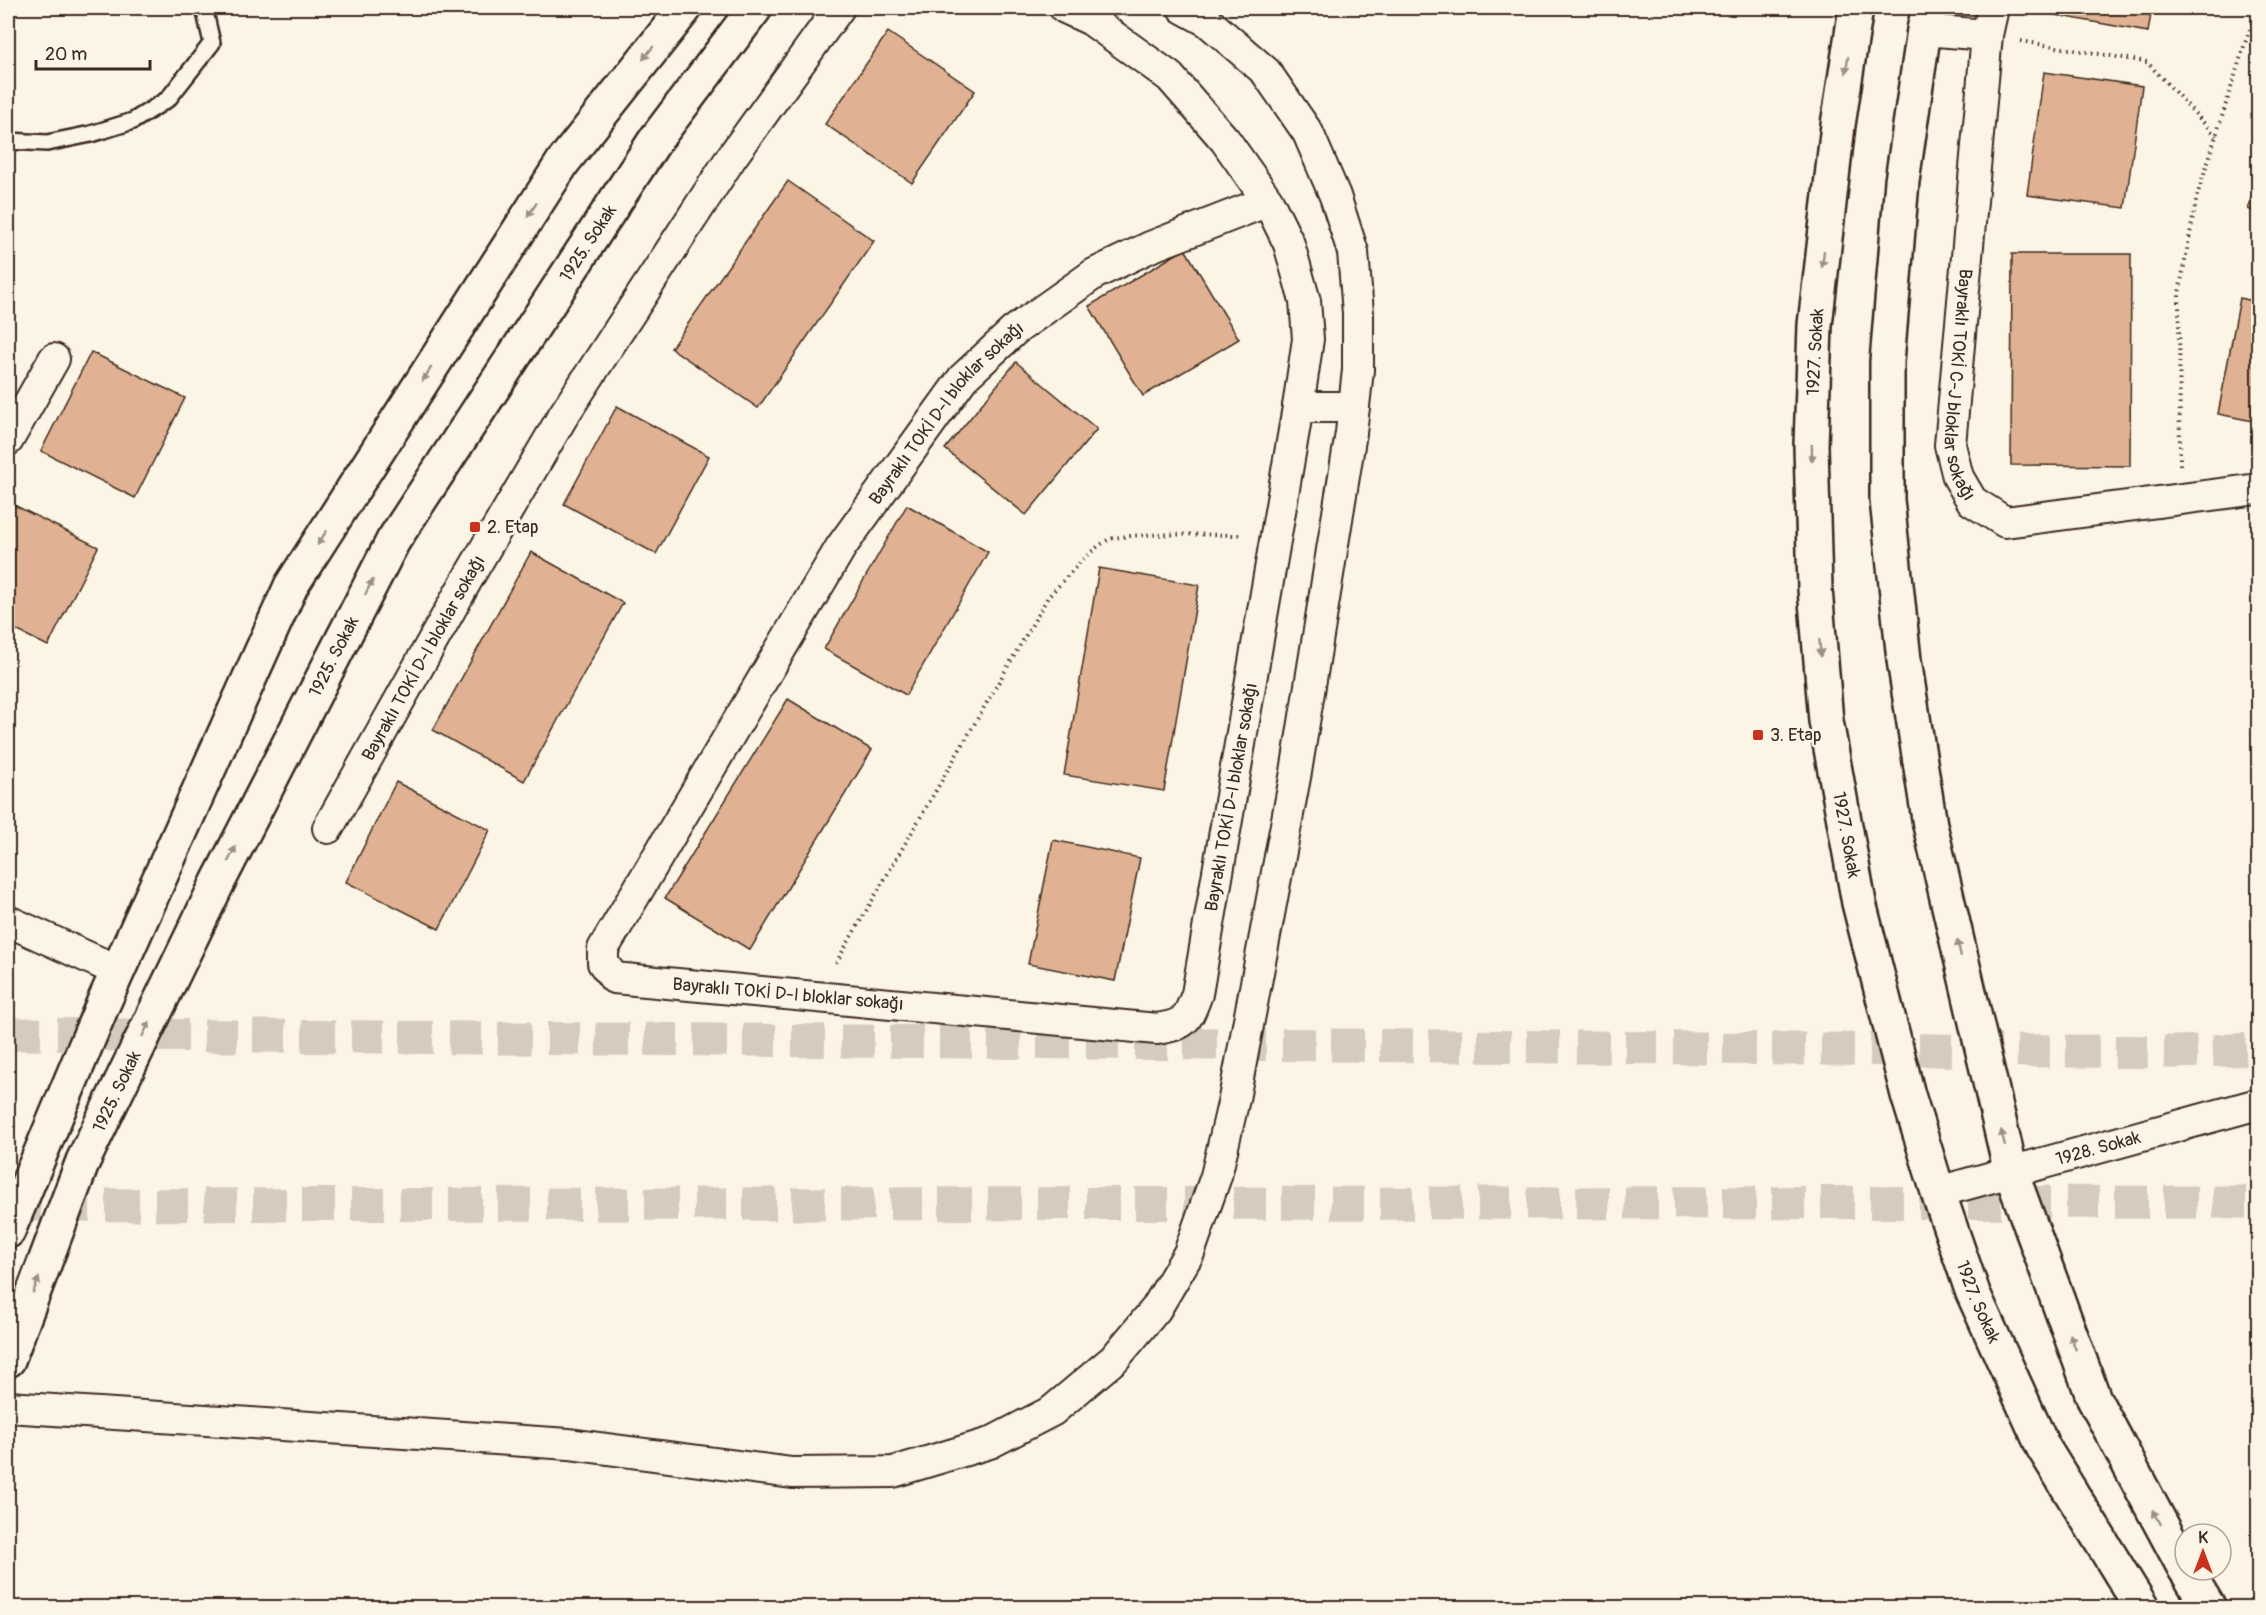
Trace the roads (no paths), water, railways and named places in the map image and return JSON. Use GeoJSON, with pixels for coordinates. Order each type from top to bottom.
{"type":"FeatureCollection","features":[{"type":"Feature","properties":{"kind":"street"},"geometry":{"type":"LineString","coordinates":[[8,1232],[118,971],[291,586],[562,162],[685,8]]}},
{"type":"Feature","properties":{"kind":"street","name":"1925. Sokak"},"geometry":{"type":"LineString","coordinates":[[8,1359],[83,1161],[217,884],[393,541],[656,139],[755,8]]}},
{"type":"Feature","properties":{"kind":"street","name":"Bayraklı TOKİ D-I bloklar sokağı"},"geometry":{"type":"LineString","coordinates":[[328,828],[468,578],[563,416],[731,158],[839,8]]}},
{"type":"Feature","properties":{"kind":"street","name":"Bayraklı TOKİ D-I bloklar sokağı"},"geometry":{"type":"LineString","coordinates":[[1065,8],[1091,20],[1170,77],[1225,140],[1268,201],[1289,244],[1305,301],[1308,339],[1298,407],[1197,994],[1188,1018],[1174,1026],[1157,1029],[614,978],[603,963],[603,949],[841,547],[963,378],[1015,330],[1094,274],[1150,246],[1268,201]]}},
{"type":"Feature","properties":{"kind":"street"},"geometry":{"type":"LineString","coordinates":[[8,1407],[568,1444],[792,1473],[893,1472],[990,1443],[1052,1411],[1114,1359],[1156,1309],[1189,1253],[1216,1176],[1234,1099],[1296,772],[1349,444],[1358,370],[1358,313],[1353,252],[1335,196],[1313,143],[1266,72],[1207,21],[1183,8]]}},
{"type":"Feature","properties":{"kind":"street","name":"1927. Sokak"},"geometry":{"type":"LineString","coordinates":[[1856,8],[1837,137],[1815,325],[1811,446],[1815,589],[1826,722],[1859,903],[1908,1095],[1973,1293],[2043,1448],[2142,1608]]}},
{"type":"Feature","properties":{"kind":"street"},"geometry":{"type":"LineString","coordinates":[[1990,21],[1926,19],[1902,181],[1887,362],[1887,500],[1904,660],[1930,825],[2011,1172],[2094,1398],[2173,1546]]}},
{"type":"Feature","properties":{"kind":"street","name":"Bayraklı TOKİ C-J bloklar sokağı"},"geometry":{"type":"LineString","coordinates":[[1990,21],[1950,445],[1958,477],[1972,501],[2005,522],[2259,489]]}},
{"type":"Feature","properties":{"kind":"street"},"geometry":{"type":"LineString","coordinates":[[8,440],[54,359]]}},
{"type":"Feature","properties":{"kind":"street"},"geometry":{"type":"LineString","coordinates":[[1298,407],[1354,407]]}},
{"type":"Feature","properties":{"kind":"street"},"geometry":{"type":"LineString","coordinates":[[8,921],[118,971]]}},
{"type":"Feature","properties":{"kind":"street","name":"1928. Sokak"},"geometry":{"type":"LineString","coordinates":[[1938,1192],[2259,1104]]}},
{"type":"Feature","properties":{"kind":"street"},"geometry":{"type":"LineString","coordinates":[[2193,1582],[2209,1608]]}},
{"type":"Feature","properties":{"kind":"lane"},"geometry":{"type":"LineString","coordinates":[[8,141],[47,143],[91,134],[133,121],[168,99],[212,43],[204,8]]}},
{"type":"Feature","properties":{"kind":"tunnel"},"geometry":{"type":"LineString","coordinates":[[8,1034],[2175,1052],[2258,1049]]}},
{"type":"Feature","properties":{"kind":"tunnel"},"geometry":{"type":"LineString","coordinates":[[8,1205],[2258,1202]]}},
{"type":"Feature","properties":{"kind":"place","name":"2. Etap"},"geometry":{"type":"Point","coordinates":[475,527]}},
{"type":"Feature","properties":{"kind":"place","name":"3. Etap"},"geometry":{"type":"Point","coordinates":[1758,735]}}]}
